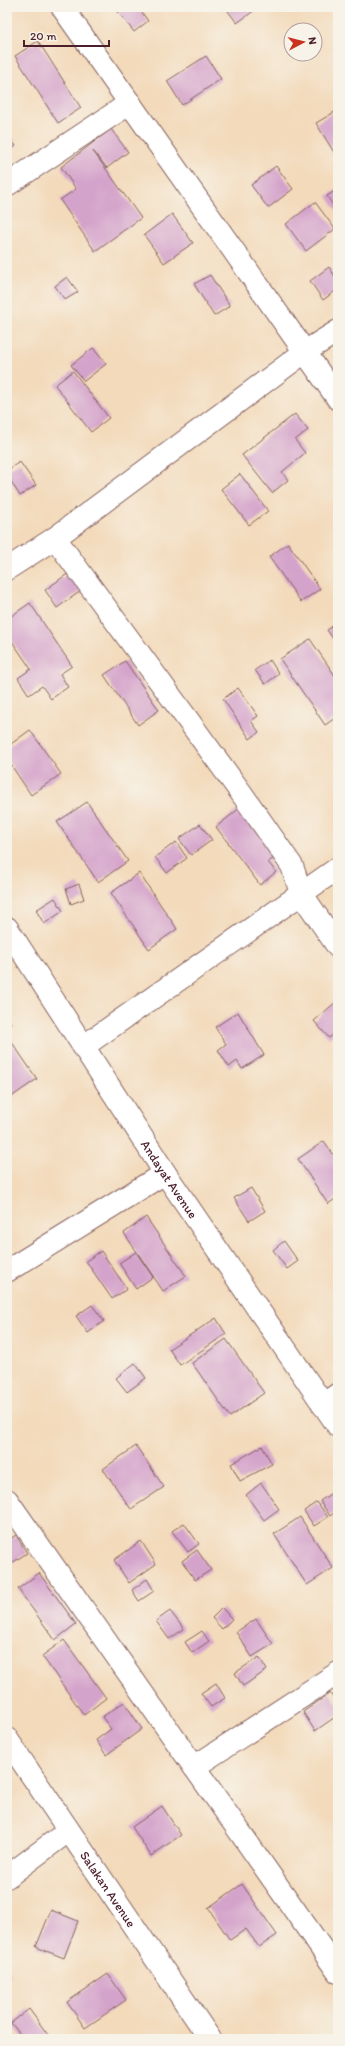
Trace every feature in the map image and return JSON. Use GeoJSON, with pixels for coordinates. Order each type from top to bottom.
{"type":"FeatureCollection","features":[{"type":"Feature","properties":{"kind":"street"},"geometry":{"type":"LineString","coordinates":[[64,8],[306,351],[338,399]]}},
{"type":"Feature","properties":{"kind":"street"},"geometry":{"type":"LineString","coordinates":[[7,185],[130,103]]}},
{"type":"Feature","properties":{"kind":"street"},"geometry":{"type":"LineString","coordinates":[[7,569],[55,538],[306,351],[338,331]]}},
{"type":"Feature","properties":{"kind":"street"},"geometry":{"type":"LineString","coordinates":[[55,538],[292,866],[301,893],[338,947]]}},
{"type":"Feature","properties":{"kind":"street"},"geometry":{"type":"LineString","coordinates":[[84,1046],[338,868]]}},
{"type":"Feature","properties":{"kind":"street","name":"Andayat Avenue"},"geometry":{"type":"LineString","coordinates":[[7,928],[165,1173],[330,1399],[338,1426]]}},
{"type":"Feature","properties":{"kind":"street"},"geometry":{"type":"LineString","coordinates":[[7,1271],[165,1173]]}},
{"type":"Feature","properties":{"kind":"street"},"geometry":{"type":"LineString","coordinates":[[7,1500],[338,1972]]}},
{"type":"Feature","properties":{"kind":"street"},"geometry":{"type":"LineString","coordinates":[[194,1767],[338,1673]]}},
{"type":"Feature","properties":{"kind":"street","name":"Salakan Avenue"},"geometry":{"type":"LineString","coordinates":[[7,1739],[210,2039]]}},
{"type":"Feature","properties":{"kind":"street"},"geometry":{"type":"LineString","coordinates":[[7,1877],[68,1831]]}},
{"type":"Feature","properties":{"kind":"building"},"geometry":{"type":"Polygon","coordinates":[[[138,7],[148,21],[134,32],[115,8],[138,7]]]}},
{"type":"Feature","properties":{"kind":"building"},"geometry":{"type":"Polygon","coordinates":[[[225,7],[253,7],[255,10],[237,23],[225,7]]]}},
{"type":"Feature","properties":{"kind":"building"},"geometry":{"type":"Polygon","coordinates":[[[38,41],[81,108],[58,123],[15,56],[38,41]]]}},
{"type":"Feature","properties":{"kind":"building"},"geometry":{"type":"Polygon","coordinates":[[[206,56],[221,79],[182,105],[167,81],[206,56]]]}},
{"type":"Feature","properties":{"kind":"building"},"geometry":{"type":"Polygon","coordinates":[[[338,110],[338,159],[316,123],[338,110]]]}},
{"type":"Feature","properties":{"kind":"building"},"geometry":{"type":"Polygon","coordinates":[[[111,129],[128,152],[107,168],[93,151],[141,218],[95,251],[60,200],[76,189],[61,167],[111,129]]]}},
{"type":"Feature","properties":{"kind":"building"},"geometry":{"type":"Polygon","coordinates":[[[7,134],[16,146],[7,153],[7,134]]]}},
{"type":"Feature","properties":{"kind":"building"},"geometry":{"type":"Polygon","coordinates":[[[276,166],[293,189],[268,208],[251,185],[276,166]]]}},
{"type":"Feature","properties":{"kind":"building"},"geometry":{"type":"Polygon","coordinates":[[[338,189],[338,213],[327,196],[338,189]]]}},
{"type":"Feature","properties":{"kind":"building"},"geometry":{"type":"Polygon","coordinates":[[[315,202],[335,229],[306,251],[286,224],[315,202]]]}},
{"type":"Feature","properties":{"kind":"building"},"geometry":{"type":"Polygon","coordinates":[[[172,214],[193,243],[164,263],[144,235],[172,214]]]}},
{"type":"Feature","properties":{"kind":"building"},"geometry":{"type":"Polygon","coordinates":[[[329,267],[338,281],[338,289],[323,300],[310,281],[329,267]]]}},
{"type":"Feature","properties":{"kind":"building"},"geometry":{"type":"Polygon","coordinates":[[[210,275],[230,306],[214,316],[194,284],[210,275]]]}},
{"type":"Feature","properties":{"kind":"building"},"geometry":{"type":"Polygon","coordinates":[[[67,277],[78,292],[65,300],[55,286],[67,277]]]}},
{"type":"Feature","properties":{"kind":"building"},"geometry":{"type":"Polygon","coordinates":[[[93,348],[106,364],[84,381],[71,365],[93,348]]]}},
{"type":"Feature","properties":{"kind":"building"},"geometry":{"type":"Polygon","coordinates":[[[73,371],[109,418],[91,432],[55,385],[73,371]]]}},
{"type":"Feature","properties":{"kind":"building"},"geometry":{"type":"Polygon","coordinates":[[[295,414],[308,430],[295,440],[305,453],[282,472],[288,480],[272,493],[242,455],[295,414]]]}},
{"type":"Feature","properties":{"kind":"building"},"geometry":{"type":"Polygon","coordinates":[[[20,462],[36,485],[20,496],[7,475],[7,470],[20,462]]]}},
{"type":"Feature","properties":{"kind":"building"},"geometry":{"type":"Polygon","coordinates":[[[240,474],[268,511],[249,525],[221,489],[240,474]]]}},
{"type":"Feature","properties":{"kind":"building"},"geometry":{"type":"Polygon","coordinates":[[[288,543],[320,589],[301,602],[269,557],[288,543]]]}},
{"type":"Feature","properties":{"kind":"building"},"geometry":{"type":"Polygon","coordinates":[[[73,570],[85,588],[57,608],[45,590],[73,570]]]}},
{"type":"Feature","properties":{"kind":"building"},"geometry":{"type":"Polygon","coordinates":[[[30,603],[72,666],[60,674],[68,687],[51,699],[42,686],[29,695],[18,678],[31,669],[7,634],[7,619],[30,603]]]}},
{"type":"Feature","properties":{"kind":"building"},"geometry":{"type":"Polygon","coordinates":[[[338,622],[338,646],[327,630],[338,622]]]}},
{"type":"Feature","properties":{"kind":"building"},"geometry":{"type":"Polygon","coordinates":[[[310,639],[338,680],[338,716],[325,725],[280,659],[310,639]]]}},
{"type":"Feature","properties":{"kind":"building"},"geometry":{"type":"Polygon","coordinates":[[[270,660],[279,674],[265,684],[255,670],[270,660]]]}},
{"type":"Feature","properties":{"kind":"building"},"geometry":{"type":"Polygon","coordinates":[[[125,661],[159,710],[138,725],[104,675],[125,661]]]}},
{"type":"Feature","properties":{"kind":"building"},"geometry":{"type":"Polygon","coordinates":[[[238,688],[258,716],[251,721],[259,732],[250,739],[223,699],[238,688]]]}},
{"type":"Feature","properties":{"kind":"building"},"geometry":{"type":"Polygon","coordinates":[[[30,730],[61,774],[31,795],[7,759],[7,747],[30,730]]]}},
{"type":"Feature","properties":{"kind":"building"},"geometry":{"type":"Polygon","coordinates":[[[87,802],[128,861],[98,882],[57,822],[87,802]]]}},
{"type":"Feature","properties":{"kind":"building"},"geometry":{"type":"Polygon","coordinates":[[[240,808],[277,856],[268,862],[276,872],[260,885],[216,827],[240,808]]]}},
{"type":"Feature","properties":{"kind":"building"},"geometry":{"type":"Polygon","coordinates":[[[200,824],[212,840],[191,855],[179,839],[200,824]]]}},
{"type":"Feature","properties":{"kind":"building"},"geometry":{"type":"Polygon","coordinates":[[[176,842],[187,858],[167,873],[155,857],[176,842]]]}},
{"type":"Feature","properties":{"kind":"building"},"geometry":{"type":"Polygon","coordinates":[[[139,873],[177,929],[149,949],[111,893],[139,873]]]}},
{"type":"Feature","properties":{"kind":"building"},"geometry":{"type":"Polygon","coordinates":[[[79,884],[84,899],[71,904],[66,889],[79,884]]]}},
{"type":"Feature","properties":{"kind":"building"},"geometry":{"type":"Polygon","coordinates":[[[55,898],[63,911],[44,924],[36,910],[55,898]]]}},
{"type":"Feature","properties":{"kind":"building"},"geometry":{"type":"Polygon","coordinates":[[[338,1000],[338,1031],[329,1038],[314,1021],[338,1000]]]}},
{"type":"Feature","properties":{"kind":"building"},"geometry":{"type":"Polygon","coordinates":[[[238,1012],[264,1055],[242,1069],[237,1061],[229,1067],[218,1050],[226,1044],[215,1027],[238,1012]]]}},
{"type":"Feature","properties":{"kind":"building"},"geometry":{"type":"Polygon","coordinates":[[[7,1018],[11,1023],[7,1027],[7,1018]]]}},
{"type":"Feature","properties":{"kind":"building"},"geometry":{"type":"Polygon","coordinates":[[[7,1035],[37,1079],[7,1100],[7,1035]]]}},
{"type":"Feature","properties":{"kind":"building"},"geometry":{"type":"Polygon","coordinates":[[[324,1141],[338,1161],[338,1197],[328,1204],[298,1159],[324,1141]]]}},
{"type":"Feature","properties":{"kind":"building"},"geometry":{"type":"Polygon","coordinates":[[[251,1188],[265,1211],[249,1221],[234,1198],[251,1188]]]}},
{"type":"Feature","properties":{"kind":"building"},"geometry":{"type":"Polygon","coordinates":[[[146,1217],[186,1276],[163,1291],[124,1233],[146,1217]]]}},
{"type":"Feature","properties":{"kind":"building"},"geometry":{"type":"Polygon","coordinates":[[[284,1241],[298,1261],[287,1269],[273,1250],[284,1241]]]}},
{"type":"Feature","properties":{"kind":"building"},"geometry":{"type":"Polygon","coordinates":[[[101,1251],[127,1289],[112,1299],[86,1261],[101,1251]]]}},
{"type":"Feature","properties":{"kind":"building"},"geometry":{"type":"Polygon","coordinates":[[[136,1252],[153,1277],[136,1289],[119,1263],[136,1252]]]}},
{"type":"Feature","properties":{"kind":"building"},"geometry":{"type":"Polygon","coordinates":[[[92,1305],[104,1321],[88,1333],[76,1316],[92,1305]]]}},
{"type":"Feature","properties":{"kind":"building"},"geometry":{"type":"Polygon","coordinates":[[[216,1318],[226,1334],[180,1365],[169,1349],[216,1318]]]}},
{"type":"Feature","properties":{"kind":"building"},"geometry":{"type":"Polygon","coordinates":[[[226,1339],[264,1393],[230,1417],[192,1363],[226,1339]]]}},
{"type":"Feature","properties":{"kind":"building"},"geometry":{"type":"Polygon","coordinates":[[[135,1363],[146,1378],[127,1392],[116,1378],[135,1363]]]}},
{"type":"Feature","properties":{"kind":"building"},"geometry":{"type":"Polygon","coordinates":[[[136,1446],[164,1487],[131,1509],[103,1469],[136,1446]]]}},
{"type":"Feature","properties":{"kind":"building"},"geometry":{"type":"Polygon","coordinates":[[[262,1446],[272,1464],[240,1481],[231,1464],[262,1446]]]}},
{"type":"Feature","properties":{"kind":"building"},"geometry":{"type":"Polygon","coordinates":[[[261,1483],[279,1509],[264,1520],[246,1495],[261,1483]]]}},
{"type":"Feature","properties":{"kind":"building"},"geometry":{"type":"Polygon","coordinates":[[[333,1492],[338,1499],[338,1510],[330,1516],[320,1501],[333,1492]]]}},
{"type":"Feature","properties":{"kind":"building"},"geometry":{"type":"Polygon","coordinates":[[[317,1502],[328,1517],[314,1526],[304,1511],[317,1502]]]}},
{"type":"Feature","properties":{"kind":"building"},"geometry":{"type":"Polygon","coordinates":[[[300,1517],[333,1568],[307,1585],[274,1534],[300,1517]]]}},
{"type":"Feature","properties":{"kind":"building"},"geometry":{"type":"Polygon","coordinates":[[[184,1523],[199,1544],[188,1552],[172,1531],[184,1523]]]}},
{"type":"Feature","properties":{"kind":"building"},"geometry":{"type":"Polygon","coordinates":[[[16,1535],[27,1553],[9,1565],[7,1562],[7,1541],[16,1535]]]}},
{"type":"Feature","properties":{"kind":"building"},"geometry":{"type":"Polygon","coordinates":[[[141,1541],[156,1564],[129,1583],[114,1560],[141,1541]]]}},
{"type":"Feature","properties":{"kind":"building"},"geometry":{"type":"Polygon","coordinates":[[[197,1550],[211,1570],[195,1580],[182,1561],[197,1550]]]}},
{"type":"Feature","properties":{"kind":"building"},"geometry":{"type":"Polygon","coordinates":[[[39,1573],[76,1624],[55,1640],[18,1589],[39,1573]]]}},
{"type":"Feature","properties":{"kind":"building"},"geometry":{"type":"Polygon","coordinates":[[[147,1579],[154,1591],[139,1601],[132,1590],[147,1579]]]}},
{"type":"Feature","properties":{"kind":"building"},"geometry":{"type":"Polygon","coordinates":[[[222,1608],[232,1619],[222,1629],[212,1618],[222,1608]]]}},
{"type":"Feature","properties":{"kind":"building"},"geometry":{"type":"Polygon","coordinates":[[[170,1611],[184,1629],[169,1639],[156,1621],[170,1611]]]}},
{"type":"Feature","properties":{"kind":"building"},"geometry":{"type":"Polygon","coordinates":[[[256,1619],[273,1644],[252,1657],[236,1632],[256,1619]]]}},
{"type":"Feature","properties":{"kind":"building"},"geometry":{"type":"Polygon","coordinates":[[[202,1631],[209,1641],[192,1653],[185,1642],[202,1631]]]}},
{"type":"Feature","properties":{"kind":"building"},"geometry":{"type":"Polygon","coordinates":[[[64,1640],[106,1698],[84,1715],[42,1656],[64,1640]]]}},
{"type":"Feature","properties":{"kind":"building"},"geometry":{"type":"Polygon","coordinates":[[[259,1657],[267,1670],[243,1686],[235,1673],[259,1657]]]}},
{"type":"Feature","properties":{"kind":"building"},"geometry":{"type":"Polygon","coordinates":[[[216,1683],[225,1698],[211,1707],[201,1693],[216,1683]]]}},
{"type":"Feature","properties":{"kind":"building"},"geometry":{"type":"Polygon","coordinates":[[[330,1693],[338,1705],[338,1715],[315,1731],[303,1712],[330,1693]]]}},
{"type":"Feature","properties":{"kind":"building"},"geometry":{"type":"Polygon","coordinates":[[[124,1702],[142,1729],[106,1755],[96,1740],[111,1729],[102,1717],[124,1702]]]}},
{"type":"Feature","properties":{"kind":"building"},"geometry":{"type":"Polygon","coordinates":[[[162,1806],[181,1835],[151,1856],[132,1827],[162,1806]]]}},
{"type":"Feature","properties":{"kind":"building"},"geometry":{"type":"Polygon","coordinates":[[[242,1884],[277,1935],[259,1947],[246,1929],[230,1940],[208,1908],[242,1884]]]}},
{"type":"Feature","properties":{"kind":"building"},"geometry":{"type":"Polygon","coordinates":[[[51,1910],[78,1921],[64,1958],[36,1947],[51,1910]]]}},
{"type":"Feature","properties":{"kind":"building"},"geometry":{"type":"Polygon","coordinates":[[[7,1967],[11,1975],[7,1978],[7,1967]]]}},
{"type":"Feature","properties":{"kind":"building"},"geometry":{"type":"Polygon","coordinates":[[[108,1974],[126,2000],[85,2028],[67,2002],[108,1974]]]}},
{"type":"Feature","properties":{"kind":"building"},"geometry":{"type":"Polygon","coordinates":[[[29,2009],[51,2039],[24,2039],[11,2023],[29,2009]]]}}]}
